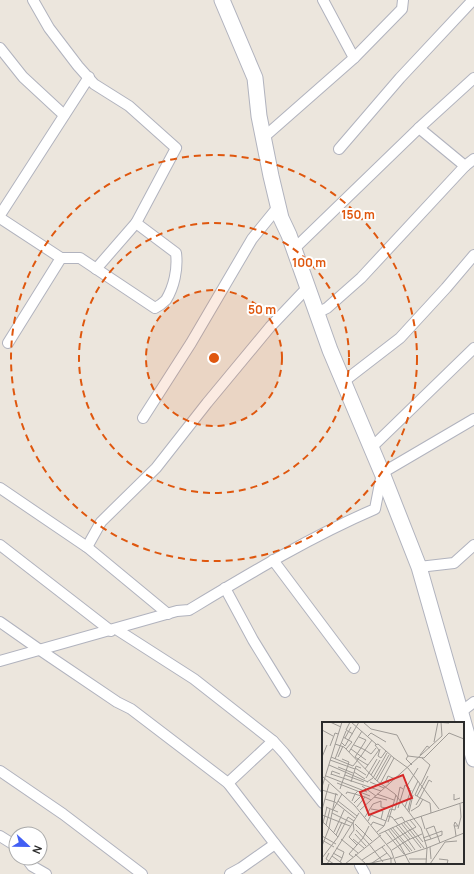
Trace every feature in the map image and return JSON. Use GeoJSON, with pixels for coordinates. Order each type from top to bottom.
{"type":"FeatureCollection","features":[{"type":"Feature","properties":{"kind":"street"},"geometry":{"type":"LineString","coordinates":[[34,0],[49,28],[94,84],[129,106],[176,148],[136,223],[96,269]]}},
{"type":"Feature","properties":{"kind":"street"},"geometry":{"type":"LineString","coordinates":[[222,0],[256,78],[259,116],[281,218],[289,234],[330,350],[382,473],[419,567],[464,722]]}},
{"type":"Feature","properties":{"kind":"street"},"geometry":{"type":"LineString","coordinates":[[323,0],[354,58]]}},
{"type":"Feature","properties":{"kind":"street"},"geometry":{"type":"LineString","coordinates":[[263,138],[354,58],[402,9],[403,0]]}},
{"type":"Feature","properties":{"kind":"street"},"geometry":{"type":"LineString","coordinates":[[339,148],[390,89],[473,0]]}},
{"type":"Feature","properties":{"kind":"street"},"geometry":{"type":"LineString","coordinates":[[0,48],[23,77],[64,115]]}},
{"type":"Feature","properties":{"kind":"street"},"geometry":{"type":"LineString","coordinates":[[0,215],[88,77]]}},
{"type":"Feature","properties":{"kind":"street"},"geometry":{"type":"LineString","coordinates":[[294,249],[419,128],[474,78]]}},
{"type":"Feature","properties":{"kind":"street"},"geometry":{"type":"LineString","coordinates":[[419,128],[465,166]]}},
{"type":"Feature","properties":{"kind":"street"},"geometry":{"type":"LineString","coordinates":[[317,313],[327,308],[362,278],[465,166],[474,159]]}},
{"type":"Feature","properties":{"kind":"street"},"geometry":{"type":"LineString","coordinates":[[143,418],[191,343],[252,239],[278,206]]}},
{"type":"Feature","properties":{"kind":"street"},"geometry":{"type":"LineString","coordinates":[[0,218],[60,258],[80,258],[156,308],[165,301],[176,271],[176,253],[136,223]]}},
{"type":"Feature","properties":{"kind":"street"},"geometry":{"type":"LineString","coordinates":[[343,382],[400,338],[474,255]]}},
{"type":"Feature","properties":{"kind":"street"},"geometry":{"type":"LineString","coordinates":[[8,343],[60,258]]}},
{"type":"Feature","properties":{"kind":"street"},"geometry":{"type":"LineString","coordinates":[[87,547],[101,522],[156,468],[270,327],[308,287]]}},
{"type":"Feature","properties":{"kind":"street"},"geometry":{"type":"LineString","coordinates":[[371,448],[474,348]]}},
{"type":"Feature","properties":{"kind":"street"},"geometry":{"type":"LineString","coordinates":[[0,661],[168,614],[188,610],[273,560],[348,520],[375,509],[382,473],[474,419]]}},
{"type":"Feature","properties":{"kind":"street"},"geometry":{"type":"LineString","coordinates":[[0,488],[87,547],[168,614]]}},
{"type":"Feature","properties":{"kind":"street"},"geometry":{"type":"LineString","coordinates":[[0,545],[114,630],[194,679],[273,741],[322,802]]}},
{"type":"Feature","properties":{"kind":"street"},"geometry":{"type":"LineString","coordinates":[[419,567],[454,563],[474,545]]}},
{"type":"Feature","properties":{"kind":"street"},"geometry":{"type":"LineString","coordinates":[[273,560],[354,668]]}},
{"type":"Feature","properties":{"kind":"street"},"geometry":{"type":"LineString","coordinates":[[225,588],[253,640],[285,692]]}},
{"type":"Feature","properties":{"kind":"street"},"geometry":{"type":"LineString","coordinates":[[0,622],[117,702],[131,709],[228,783],[299,874]]}},
{"type":"Feature","properties":{"kind":"street"},"geometry":{"type":"LineString","coordinates":[[461,712],[474,702]]}},
{"type":"Feature","properties":{"kind":"street"},"geometry":{"type":"LineString","coordinates":[[464,723],[474,759]]}},
{"type":"Feature","properties":{"kind":"street"},"geometry":{"type":"LineString","coordinates":[[228,783],[273,741]]}},
{"type":"Feature","properties":{"kind":"street"},"geometry":{"type":"LineString","coordinates":[[0,771],[63,814],[142,874]]}},
{"type":"Feature","properties":{"kind":"street"},"geometry":{"type":"LineString","coordinates":[[230,874],[242,871],[275,844]]}},
{"type":"Feature","properties":{"kind":"street"},"geometry":{"type":"LineString","coordinates":[[360,864],[365,874]]}},
{"type":"Feature","properties":{"kind":"street"},"geometry":{"type":"LineString","coordinates":[[31,866],[46,874]]}}]}
